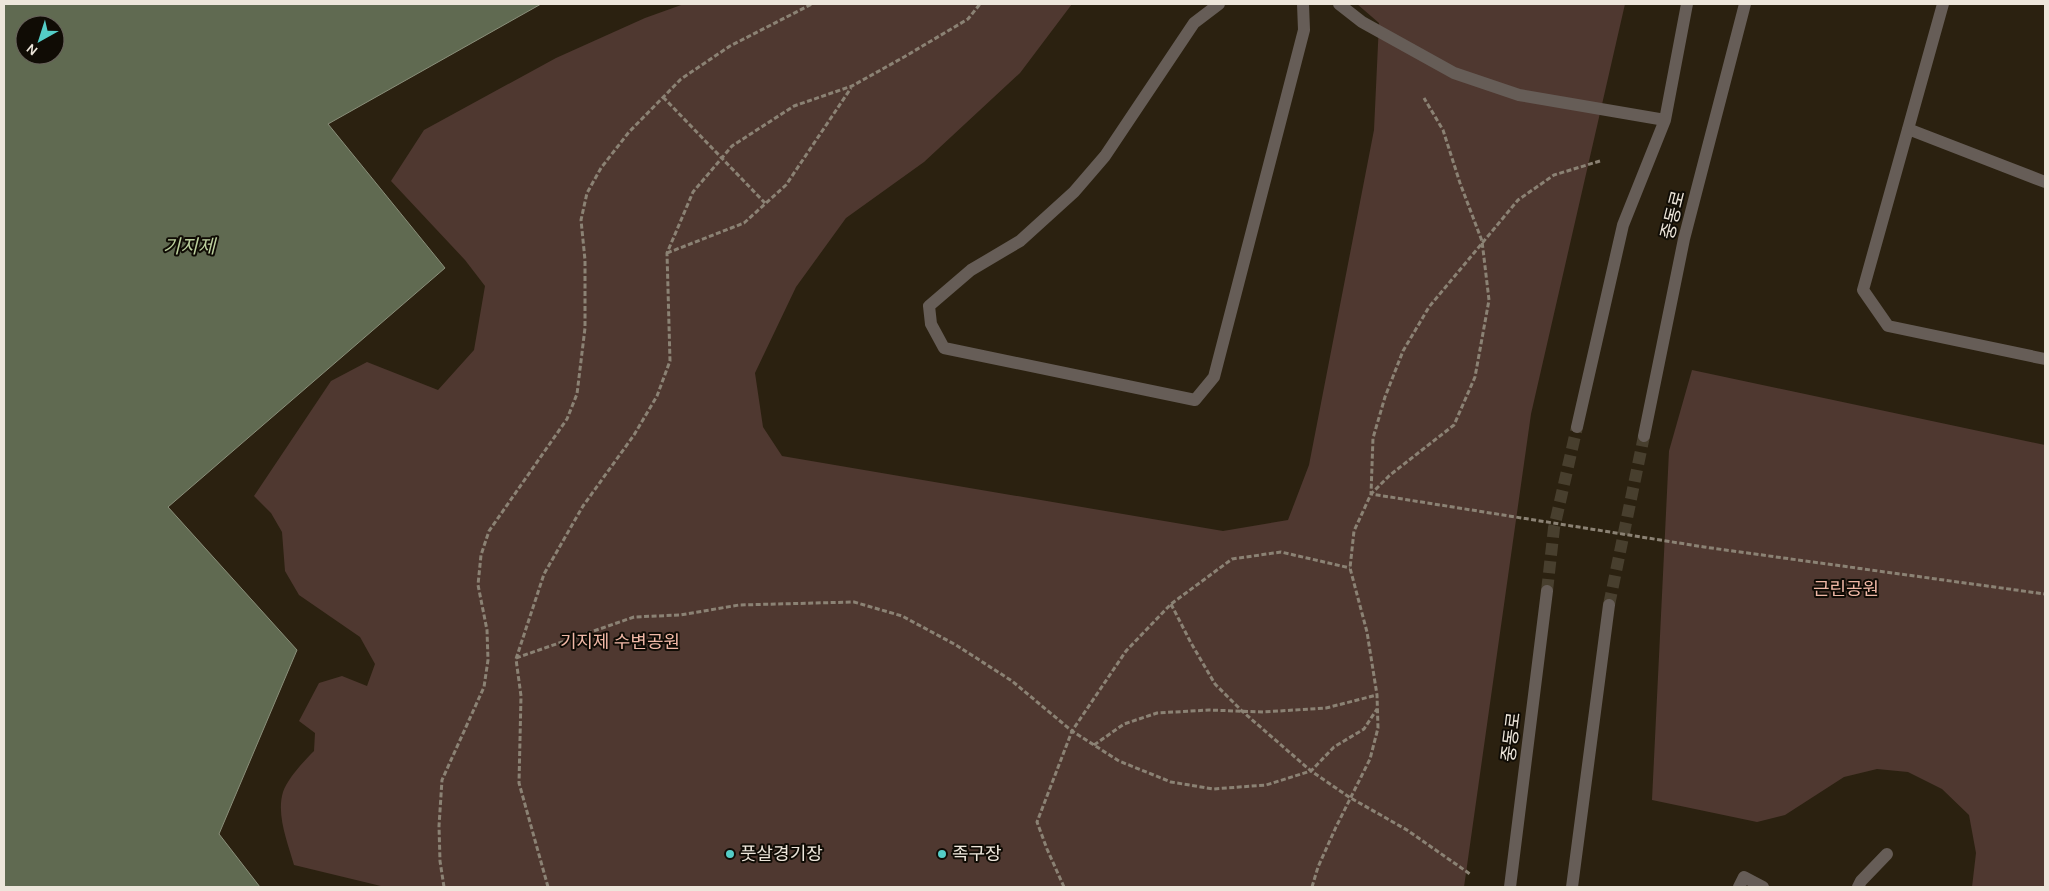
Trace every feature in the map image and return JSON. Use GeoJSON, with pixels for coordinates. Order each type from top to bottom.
{"type":"FeatureCollection","features":[{"type":"Feature","properties":{"kind":"street"},"geometry":{"type":"LineString","coordinates":[[1219,4],[1194,23],[1105,156],[1074,192],[1020,242],[971,270],[929,306],[931,324],[944,348],[1195,400],[1214,377],[1304,30],[1303,4]]}},
{"type":"Feature","properties":{"kind":"street"},"geometry":{"type":"LineString","coordinates":[[1339,4],[1362,22],[1454,73],[1519,95],[1664,120]]}},
{"type":"Feature","properties":{"kind":"street"},"geometry":{"type":"LineString","coordinates":[[1577,427],[1623,225],[1664,120],[1687,4]]}},
{"type":"Feature","properties":{"kind":"street","name":"중동로"},"geometry":{"type":"LineString","coordinates":[[1644,436],[1684,239],[1745,4]]}},
{"type":"Feature","properties":{"kind":"street"},"geometry":{"type":"LineString","coordinates":[[1943,4],[1863,290],[1888,326],[2045,359]]}},
{"type":"Feature","properties":{"kind":"street"},"geometry":{"type":"LineString","coordinates":[[1908,129],[2045,182]]}},
{"type":"Feature","properties":{"kind":"street","name":"중동로"},"geometry":{"type":"LineString","coordinates":[[1510,887],[1547,590]]}},
{"type":"Feature","properties":{"kind":"street"},"geometry":{"type":"LineString","coordinates":[[1572,887],[1609,604]]}},
{"type":"Feature","properties":{"kind":"street"},"geometry":{"type":"LineString","coordinates":[[1858,887],[1861,881],[1887,854]]}},
{"type":"Feature","properties":{"kind":"street"},"geometry":{"type":"LineString","coordinates":[[1739,887],[1744,876],[1763,887]]}},
{"type":"Feature","properties":{"kind":"path"},"geometry":{"type":"LineString","coordinates":[[444,887],[440,860],[439,826],[442,780],[484,687],[488,660],[487,630],[478,585],[481,555],[489,531],[567,419],[577,394],[585,328],[585,260],[581,220],[587,192],[601,168],[629,132],[681,79],[730,46],[812,4]]}},
{"type":"Feature","properties":{"kind":"path"},"geometry":{"type":"LineString","coordinates":[[548,887],[520,784],[521,696],[516,659],[544,574],[583,506],[634,435],[657,396],[670,360],[667,253],[693,192],[732,146],[794,106],[852,86],[968,19],[980,4]]}},
{"type":"Feature","properties":{"kind":"path"},"geometry":{"type":"LineString","coordinates":[[667,253],[744,223],[786,184],[852,86]]}},
{"type":"Feature","properties":{"kind":"path"},"geometry":{"type":"LineString","coordinates":[[663,97],[766,203]]}},
{"type":"Feature","properties":{"kind":"path"},"geometry":{"type":"LineString","coordinates":[[1312,887],[1318,867],[1349,797],[1370,759],[1378,728],[1377,695],[1367,632],[1350,568],[1354,531],[1371,494],[1390,475],[1454,425],[1475,377],[1489,300],[1482,241],[1460,183],[1444,130],[1424,98]]}},
{"type":"Feature","properties":{"kind":"path"},"geometry":{"type":"LineString","coordinates":[[1371,494],[1373,438],[1385,397],[1402,351],[1429,307],[1518,200],[1554,175],[1600,161]]}},
{"type":"Feature","properties":{"kind":"path"},"geometry":{"type":"LineString","coordinates":[[1371,494],[1704,547],[2045,594]]}},
{"type":"Feature","properties":{"kind":"path"},"geometry":{"type":"LineString","coordinates":[[1064,887],[1037,822],[1072,731],[1126,651],[1171,604],[1232,559],[1281,552],[1350,568]]}},
{"type":"Feature","properties":{"kind":"path"},"geometry":{"type":"LineString","coordinates":[[516,659],[634,617],[680,615],[739,605],[854,602],[902,616],[956,645],[1012,681],[1072,731],[1119,761],[1171,782],[1213,789],[1266,785],[1311,772],[1334,748],[1364,730],[1377,709]]}},
{"type":"Feature","properties":{"kind":"path"},"geometry":{"type":"LineString","coordinates":[[1171,604],[1215,684],[1242,711],[1311,772],[1349,797],[1407,830],[1470,874]]}},
{"type":"Feature","properties":{"kind":"path"},"geometry":{"type":"LineString","coordinates":[[1094,745],[1124,724],[1157,713],[1326,708],[1377,695]]}},
{"type":"Feature","properties":{"kind":"green space","name":"기지제 수변공원"},"geometry":{"type":"Polygon","coordinates":[[[684,4],[1072,4],[1020,73],[924,162],[846,218],[796,287],[755,373],[763,427],[782,456],[1223,531],[1288,520],[1309,465],[1374,130],[1379,23],[1357,4],[1625,4],[1531,414],[1464,887],[385,887],[294,865],[284,829],[281,801],[289,781],[314,751],[315,733],[299,721],[319,683],[342,676],[367,686],[375,664],[360,637],[299,595],[285,571],[282,532],[271,513],[254,496],[331,381],[367,362],[438,390],[474,350],[485,286],[465,260],[391,181],[424,130],[556,58],[645,18],[684,4]]]}},
{"type":"Feature","properties":{"kind":"green space","name":"근린공원"},"geometry":{"type":"Polygon","coordinates":[[[1692,370],[2045,445],[2045,887],[1972,887],[1976,853],[1969,815],[1942,789],[1908,772],[1877,769],[1844,777],[1785,815],[1757,822],[1652,800],[1669,451],[1692,370]]]}},
{"type":"Feature","properties":{"kind":"water","name":"기지제"},"geometry":{"type":"Polygon","coordinates":[[[4,4],[541,4],[328,124],[445,268],[168,507],[297,650],[219,834],[260,887],[4,887],[4,4]]]}},
{"type":"Feature","properties":{"kind":"tunnel"},"geometry":{"type":"LineString","coordinates":[[1547,591],[1554,528],[1577,427]]}},
{"type":"Feature","properties":{"kind":"tunnel"},"geometry":{"type":"LineString","coordinates":[[1609,605],[1644,436]]}},
{"type":"Feature","properties":{"kind":"place","name":"풋살경기장"},"geometry":{"type":"Point","coordinates":[730,854]}},
{"type":"Feature","properties":{"kind":"place","name":"족구장"},"geometry":{"type":"Point","coordinates":[942,854]}}]}
